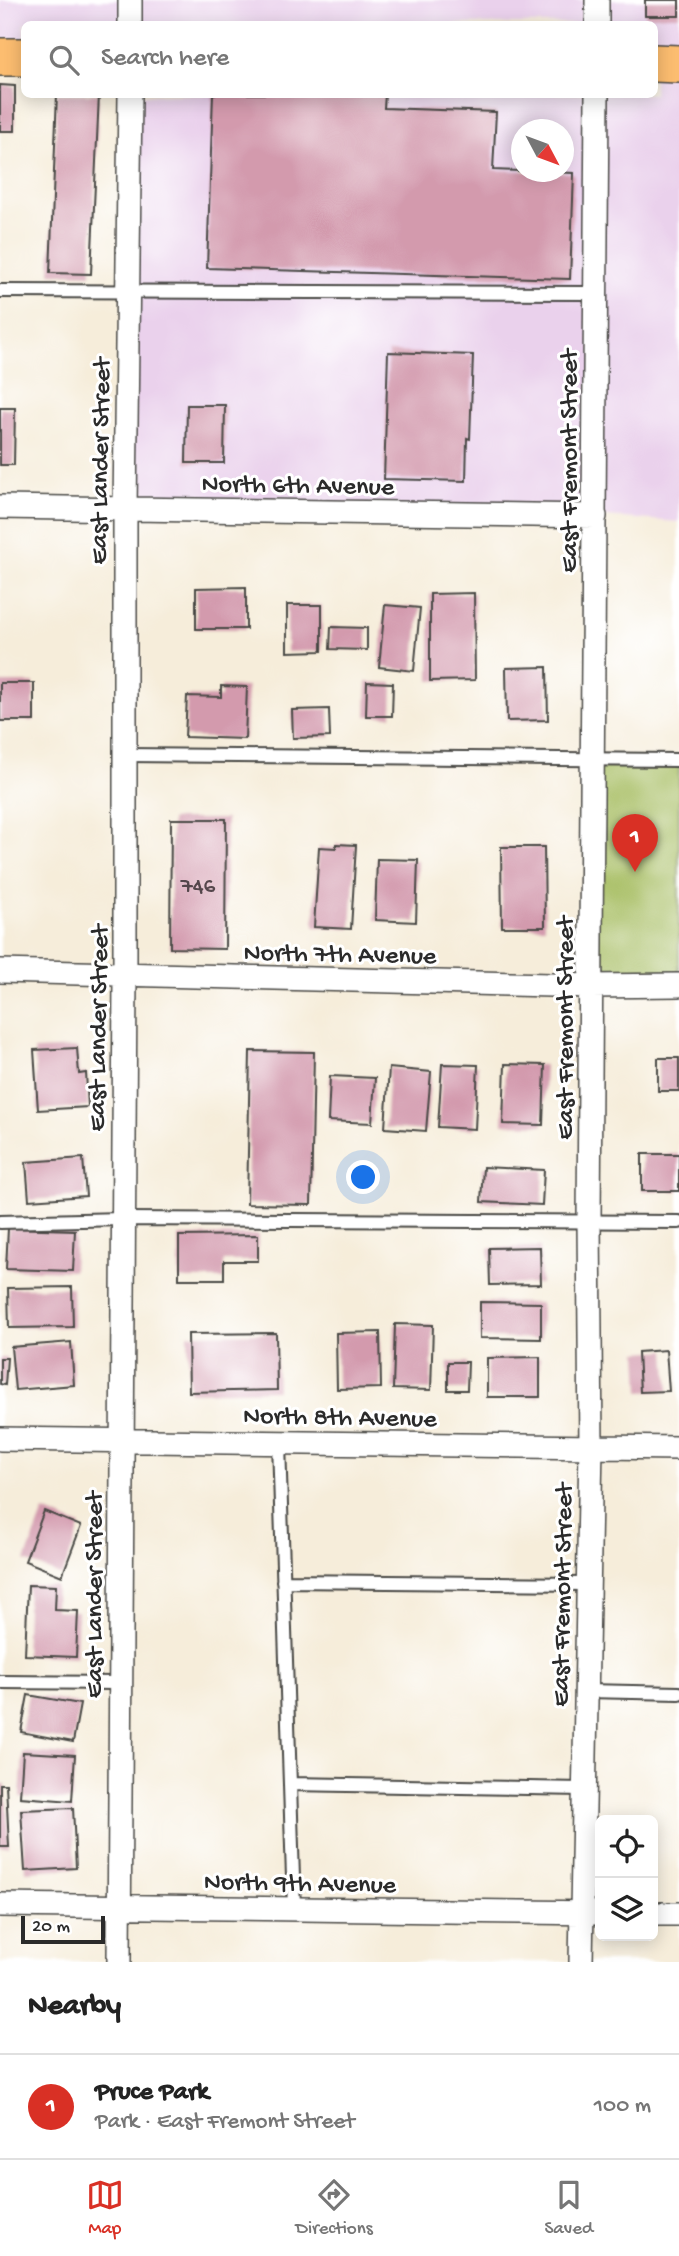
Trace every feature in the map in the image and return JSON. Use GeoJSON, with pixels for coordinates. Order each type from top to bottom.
{"type":"FeatureCollection","features":[{"type":"Feature","properties":{"kind":"main road"},"geometry":{"type":"LineString","coordinates":[[0,57],[21,57]]}},
{"type":"Feature","properties":{"kind":"main road"},"geometry":{"type":"LineString","coordinates":[[658,63],[679,64]]}},
{"type":"Feature","properties":{"kind":"street"},"geometry":{"type":"LineString","coordinates":[[130,0],[130,21]]}},
{"type":"Feature","properties":{"kind":"street"},"geometry":{"type":"LineString","coordinates":[[597,0],[597,21]]}},
{"type":"Feature","properties":{"kind":"street","name":"East Lander Street"},"geometry":{"type":"LineString","coordinates":[[119,1962],[125,509],[130,98]]}},
{"type":"Feature","properties":{"kind":"street","name":"East Fremont Street"},"geometry":{"type":"LineString","coordinates":[[581,1962],[590,1913],[583,1789],[591,1446],[589,1221],[597,98]]}},
{"type":"Feature","properties":{"kind":"street","name":"North 6th Avenue"},"geometry":{"type":"LineString","coordinates":[[0,508],[595,516]]}},
{"type":"Feature","properties":{"kind":"street","name":"North 7th Avenue"},"geometry":{"type":"LineString","coordinates":[[0,971],[592,986],[679,985]]}},
{"type":"Feature","properties":{"kind":"street","name":"North 8th Avenue"},"geometry":{"type":"LineString","coordinates":[[0,1439],[679,1448]]}},
{"type":"Feature","properties":{"kind":"street","name":"North 9th Avenue"},"geometry":{"type":"LineString","coordinates":[[0,1905],[590,1913]]}},
{"type":"Feature","properties":{"kind":"street"},"geometry":{"type":"LineString","coordinates":[[658,1914],[679,1914]]}},
{"type":"Feature","properties":{"kind":"lane"},"geometry":{"type":"LineString","coordinates":[[0,291],[595,293]]}},
{"type":"Feature","properties":{"kind":"lane"},"geometry":{"type":"LineString","coordinates":[[125,755],[679,760]]}},
{"type":"Feature","properties":{"kind":"lane"},"geometry":{"type":"LineString","coordinates":[[0,1222],[122,1219],[679,1222]]}},
{"type":"Feature","properties":{"kind":"lane"},"geometry":{"type":"LineString","coordinates":[[279,1443],[294,1909]]}},
{"type":"Feature","properties":{"kind":"lane"},"geometry":{"type":"LineString","coordinates":[[283,1581],[588,1584]]}},
{"type":"Feature","properties":{"kind":"lane"},"geometry":{"type":"LineString","coordinates":[[0,1682],[119,1683]]}},
{"type":"Feature","properties":{"kind":"lane"},"geometry":{"type":"LineString","coordinates":[[586,1691],[679,1693]]}},
{"type":"Feature","properties":{"kind":"lane"},"geometry":{"type":"LineString","coordinates":[[290,1784],[583,1789]]}},
{"type":"Feature","properties":{"kind":"shaded area"},"geometry":{"type":"Polygon","coordinates":[[[0,0],[679,0],[679,522],[595,516],[125,509],[130,98],[658,98],[658,21],[21,21],[21,57],[0,57],[0,0]]]}},
{"type":"Feature","properties":{"kind":"green space"},"geometry":{"type":"Polygon","coordinates":[[[592,759],[679,760],[679,985],[592,986],[592,759]]]}},
{"type":"Feature","properties":{"kind":"building"},"geometry":{"type":"Polygon","coordinates":[[[645,0],[679,0],[679,16],[645,16],[645,0]]]}},
{"type":"Feature","properties":{"kind":"building"},"geometry":{"type":"Polygon","coordinates":[[[0,85],[15,86],[15,131],[0,131],[0,85]]]}},
{"type":"Feature","properties":{"kind":"building"},"geometry":{"type":"Polygon","coordinates":[[[57,98],[99,98],[91,274],[50,273],[57,98]]]}},
{"type":"Feature","properties":{"kind":"building"},"geometry":{"type":"Polygon","coordinates":[[[213,98],[385,98],[384,108],[496,112],[493,170],[511,171],[511,182],[574,182],[570,279],[207,268],[213,98]]]}},
{"type":"Feature","properties":{"kind":"building"},"geometry":{"type":"Polygon","coordinates":[[[388,352],[473,355],[466,481],[384,479],[388,352]]]}},
{"type":"Feature","properties":{"kind":"building"},"geometry":{"type":"Polygon","coordinates":[[[187,405],[225,405],[224,463],[186,463],[187,405]]]}},
{"type":"Feature","properties":{"kind":"building"},"geometry":{"type":"Polygon","coordinates":[[[0,408],[15,408],[14,465],[0,465],[0,408]]]}},
{"type":"Feature","properties":{"kind":"building"},"geometry":{"type":"Polygon","coordinates":[[[246,587],[246,629],[196,629],[196,588],[246,587]]]}},
{"type":"Feature","properties":{"kind":"building"},"geometry":{"type":"Polygon","coordinates":[[[474,593],[475,680],[430,681],[430,594],[474,593]]]}},
{"type":"Feature","properties":{"kind":"building"},"geometry":{"type":"Polygon","coordinates":[[[287,605],[322,605],[322,651],[287,652],[287,605]]]}},
{"type":"Feature","properties":{"kind":"building"},"geometry":{"type":"Polygon","coordinates":[[[385,605],[420,608],[414,671],[379,667],[385,605]]]}},
{"type":"Feature","properties":{"kind":"building"},"geometry":{"type":"Polygon","coordinates":[[[331,627],[367,628],[367,650],[330,649],[331,627]]]}},
{"type":"Feature","properties":{"kind":"building"},"geometry":{"type":"Polygon","coordinates":[[[547,667],[548,720],[507,721],[506,668],[547,667]]]}},
{"type":"Feature","properties":{"kind":"building"},"geometry":{"type":"Polygon","coordinates":[[[367,682],[393,683],[392,716],[366,716],[367,682]]]}},
{"type":"Feature","properties":{"kind":"building"},"geometry":{"type":"Polygon","coordinates":[[[0,683],[34,683],[34,721],[0,721],[0,683]]]}},
{"type":"Feature","properties":{"kind":"building"},"geometry":{"type":"Polygon","coordinates":[[[221,686],[247,687],[245,739],[185,737],[187,696],[221,697],[221,686]]]}},
{"type":"Feature","properties":{"kind":"building"},"geometry":{"type":"Polygon","coordinates":[[[329,709],[330,737],[293,738],[292,710],[329,709]]]}},
{"type":"Feature","properties":{"kind":"building"},"geometry":{"type":"Polygon","coordinates":[[[171,819],[226,819],[225,949],[170,948],[171,819]]]}},
{"type":"Feature","properties":{"kind":"building"},"geometry":{"type":"Polygon","coordinates":[[[336,844],[356,845],[351,929],[314,927],[319,847],[336,848],[336,844]]]}},
{"type":"Feature","properties":{"kind":"building"},"geometry":{"type":"Polygon","coordinates":[[[501,847],[544,847],[545,927],[502,927],[501,847]]]}},
{"type":"Feature","properties":{"kind":"building"},"geometry":{"type":"Polygon","coordinates":[[[377,859],[418,860],[416,922],[375,920],[377,859]]]}},
{"type":"Feature","properties":{"kind":"building"},"geometry":{"type":"Polygon","coordinates":[[[77,1048],[79,1074],[86,1073],[88,1107],[38,1110],[34,1050],[77,1048]]]}},
{"type":"Feature","properties":{"kind":"building"},"geometry":{"type":"Polygon","coordinates":[[[250,1051],[314,1052],[311,1205],[247,1204],[250,1051]]]}},
{"type":"Feature","properties":{"kind":"building"},"geometry":{"type":"Polygon","coordinates":[[[658,1058],[679,1058],[679,1091],[658,1091],[658,1058]]]}},
{"type":"Feature","properties":{"kind":"building"},"geometry":{"type":"Polygon","coordinates":[[[442,1064],[478,1065],[475,1129],[438,1127],[442,1064]]]}},
{"type":"Feature","properties":{"kind":"building"},"geometry":{"type":"Polygon","coordinates":[[[505,1064],[545,1065],[543,1125],[503,1124],[505,1064]]]}},
{"type":"Feature","properties":{"kind":"building"},"geometry":{"type":"Polygon","coordinates":[[[389,1068],[431,1072],[426,1131],[385,1128],[389,1068]]]}},
{"type":"Feature","properties":{"kind":"building"},"geometry":{"type":"Polygon","coordinates":[[[330,1076],[375,1078],[372,1123],[328,1121],[330,1076]]]}},
{"type":"Feature","properties":{"kind":"building"},"geometry":{"type":"Polygon","coordinates":[[[642,1154],[679,1154],[679,1191],[642,1191],[642,1154]]]}},
{"type":"Feature","properties":{"kind":"building"},"geometry":{"type":"Polygon","coordinates":[[[83,1158],[86,1196],[29,1200],[26,1162],[83,1158]]]}},
{"type":"Feature","properties":{"kind":"building"},"geometry":{"type":"Polygon","coordinates":[[[483,1167],[544,1170],[542,1205],[481,1202],[483,1167]]]}},
{"type":"Feature","properties":{"kind":"building"},"geometry":{"type":"Polygon","coordinates":[[[8,1228],[75,1230],[73,1271],[6,1269],[8,1228]]]}},
{"type":"Feature","properties":{"kind":"building"},"geometry":{"type":"Polygon","coordinates":[[[258,1235],[258,1261],[224,1261],[224,1279],[179,1279],[179,1236],[258,1235]]]}},
{"type":"Feature","properties":{"kind":"building"},"geometry":{"type":"Polygon","coordinates":[[[540,1247],[541,1284],[490,1285],[489,1248],[540,1247]]]}},
{"type":"Feature","properties":{"kind":"building"},"geometry":{"type":"Polygon","coordinates":[[[72,1287],[73,1327],[9,1328],[8,1288],[72,1287]]]}},
{"type":"Feature","properties":{"kind":"building"},"geometry":{"type":"Polygon","coordinates":[[[480,1302],[541,1303],[541,1339],[480,1338],[480,1302]]]}},
{"type":"Feature","properties":{"kind":"building"},"geometry":{"type":"Polygon","coordinates":[[[395,1324],[433,1325],[431,1390],[393,1389],[395,1324]]]}},
{"type":"Feature","properties":{"kind":"building"},"geometry":{"type":"Polygon","coordinates":[[[380,1332],[381,1388],[337,1389],[336,1333],[380,1332]]]}},
{"type":"Feature","properties":{"kind":"building"},"geometry":{"type":"Polygon","coordinates":[[[276,1333],[277,1390],[189,1392],[188,1334],[276,1333]]]}},
{"type":"Feature","properties":{"kind":"building"},"geometry":{"type":"Polygon","coordinates":[[[71,1342],[74,1385],[15,1390],[11,1347],[71,1342]]]}},
{"type":"Feature","properties":{"kind":"building"},"geometry":{"type":"Polygon","coordinates":[[[666,1350],[669,1391],[640,1392],[638,1352],[666,1350]]]}},
{"type":"Feature","properties":{"kind":"building"},"geometry":{"type":"Polygon","coordinates":[[[540,1357],[540,1397],[487,1397],[487,1358],[540,1357]]]}},
{"type":"Feature","properties":{"kind":"building"},"geometry":{"type":"Polygon","coordinates":[[[0,1358],[7,1358],[5,1385],[0,1384],[0,1358]]]}},
{"type":"Feature","properties":{"kind":"building"},"geometry":{"type":"Polygon","coordinates":[[[448,1362],[468,1362],[467,1390],[448,1390],[448,1362]]]}},
{"type":"Feature","properties":{"kind":"building"},"geometry":{"type":"Polygon","coordinates":[[[44,1511],[81,1526],[62,1576],[25,1561],[44,1511]]]}},
{"type":"Feature","properties":{"kind":"building"},"geometry":{"type":"Polygon","coordinates":[[[28,1585],[56,1586],[55,1610],[78,1611],[76,1657],[25,1655],[28,1585]]]}},
{"type":"Feature","properties":{"kind":"building"},"geometry":{"type":"Polygon","coordinates":[[[28,1695],[80,1704],[73,1742],[21,1732],[28,1695]]]}},
{"type":"Feature","properties":{"kind":"building"},"geometry":{"type":"Polygon","coordinates":[[[23,1752],[75,1755],[72,1801],[20,1797],[23,1752]]]}},
{"type":"Feature","properties":{"kind":"building"},"geometry":{"type":"Polygon","coordinates":[[[0,1784],[6,1784],[9,1847],[0,1847],[0,1784]]]}},
{"type":"Feature","properties":{"kind":"building"},"geometry":{"type":"Polygon","coordinates":[[[73,1808],[76,1868],[25,1871],[21,1810],[73,1808]]]}},
{"type":"Feature","properties":{"kind":"place","name":"Pruce Park"},"geometry":{"type":"Point","coordinates":[635,872]}}]}
